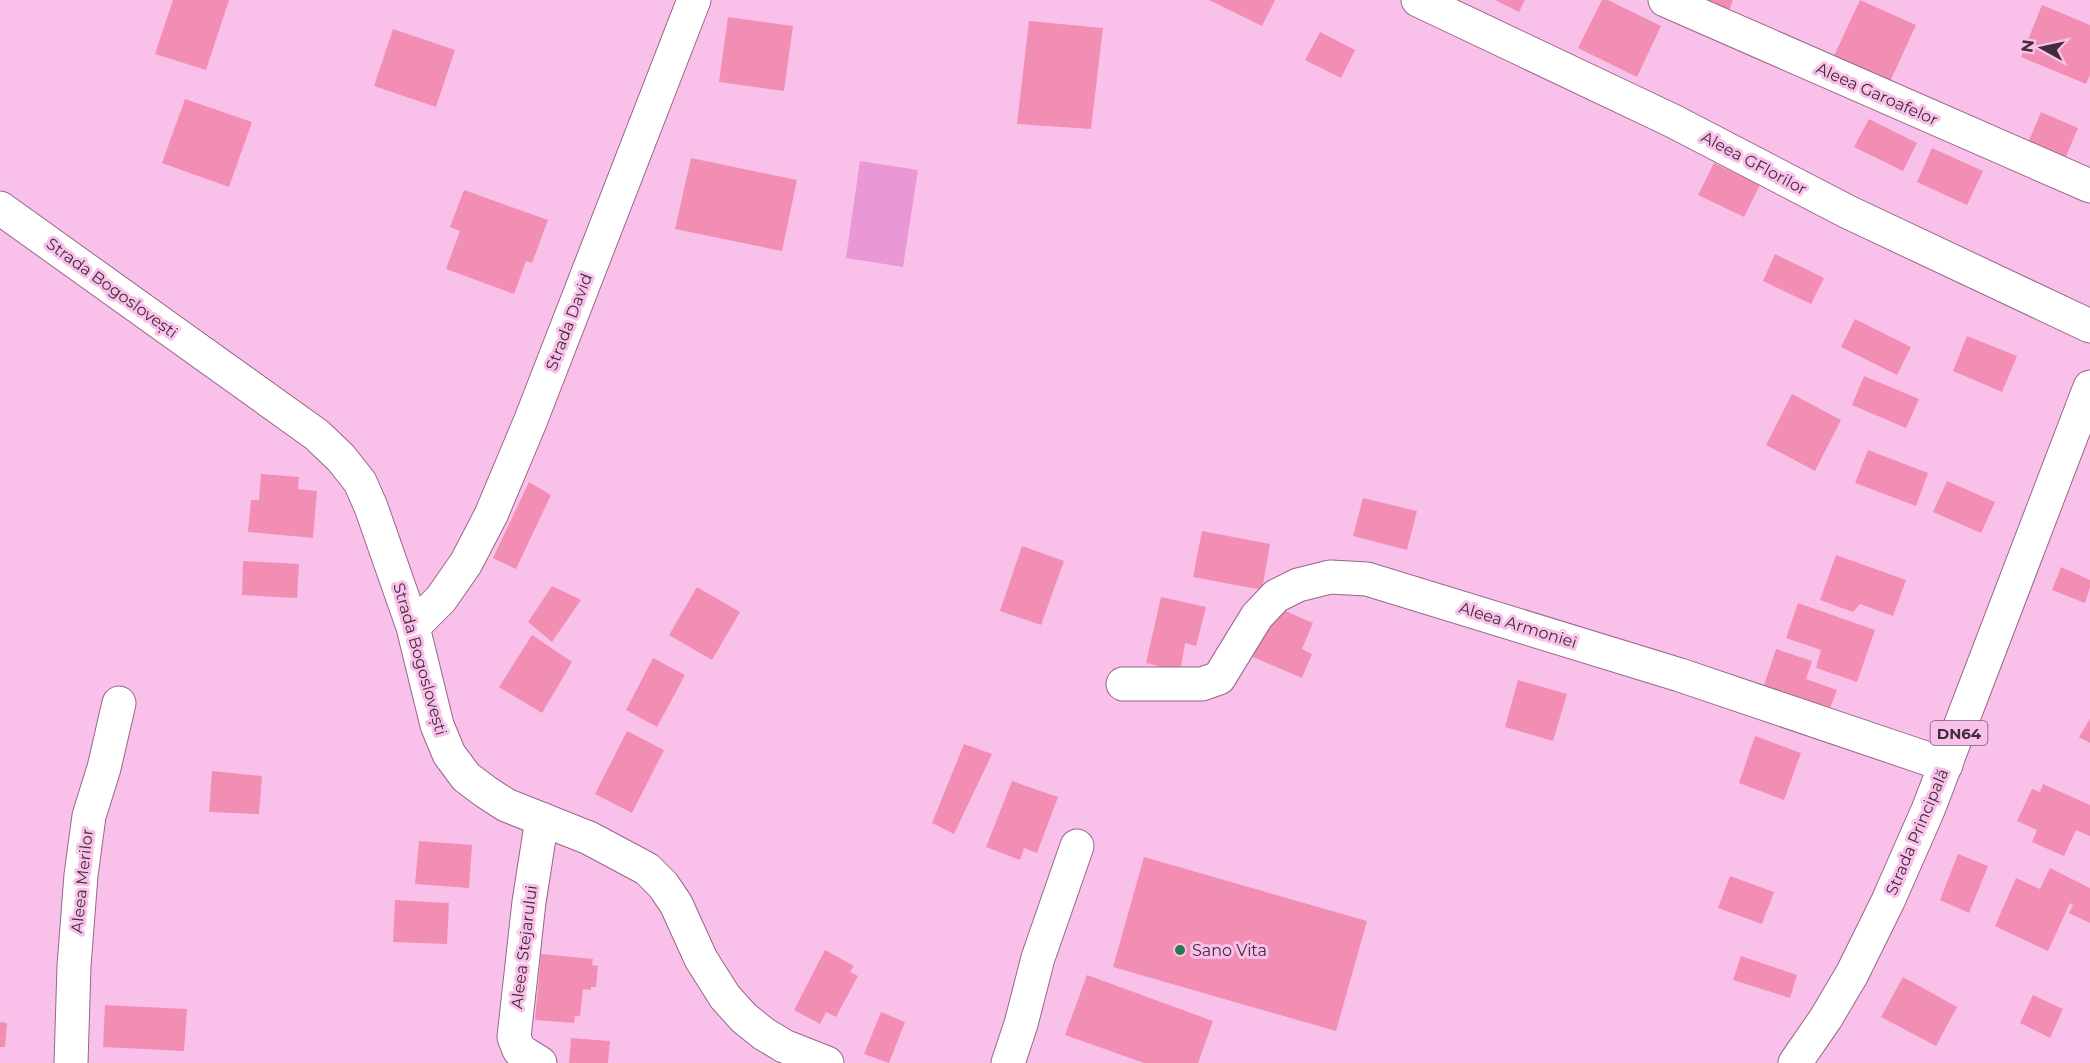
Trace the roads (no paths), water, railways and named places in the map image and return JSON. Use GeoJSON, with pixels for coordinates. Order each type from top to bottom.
{"type":"FeatureCollection","features":[{"type":"Feature","properties":{"kind":"street","name":"Strada David"},"geometry":{"type":"LineString","coordinates":[[413,627],[447,590],[466,563],[491,515],[530,422],[694,0]]}},
{"type":"Feature","properties":{"kind":"street","name":"Aleea GFlorilor"},"geometry":{"type":"LineString","coordinates":[[1418,0],[1673,121],[1848,212],[2090,326]]}},
{"type":"Feature","properties":{"kind":"street","name":"Aleea Garoafelor"},"geometry":{"type":"LineString","coordinates":[[1665,0],[2090,186]]}},
{"type":"Feature","properties":{"kind":"street","name":"Strada Bogoslovești"},"geometry":{"type":"LineString","coordinates":[[0,208],[317,435],[341,458],[360,482],[371,507],[413,627],[437,725],[449,754],[466,777],[506,805],[589,838],[647,869],[663,885],[676,904],[701,959],[725,997],[744,1018],[784,1046],[826,1063]]}},
{"type":"Feature","properties":{"kind":"street","name":"Strada Principală"},"geometry":{"type":"LineString","coordinates":[[1795,1063],[1826,1018],[1852,974],[1888,901],[1946,765],[2090,387]]}},
{"type":"Feature","properties":{"kind":"street","name":"Aleea Armoniei"},"geometry":{"type":"LineString","coordinates":[[1123,684],[1202,684],[1219,678],[1257,616],[1276,596],[1298,585],[1330,577],[1367,579],[1680,675],[1946,765]]}},
{"type":"Feature","properties":{"kind":"street","name":"Aleea Merilor"},"geometry":{"type":"LineString","coordinates":[[71,1063],[74,966],[81,875],[89,816],[104,768],[119,703]]}},
{"type":"Feature","properties":{"kind":"street","name":"Aleea Stejarului"},"geometry":{"type":"LineString","coordinates":[[540,1063],[519,1050],[514,1037],[529,902],[542,819]]}},
{"type":"Feature","properties":{"kind":"street"},"geometry":{"type":"LineString","coordinates":[[1008,1063],[1038,958],[1077,846]]}},
{"type":"Feature","properties":{"kind":"place","name":"Sano Vita"},"geometry":{"type":"Point","coordinates":[1180,950]}}]}
